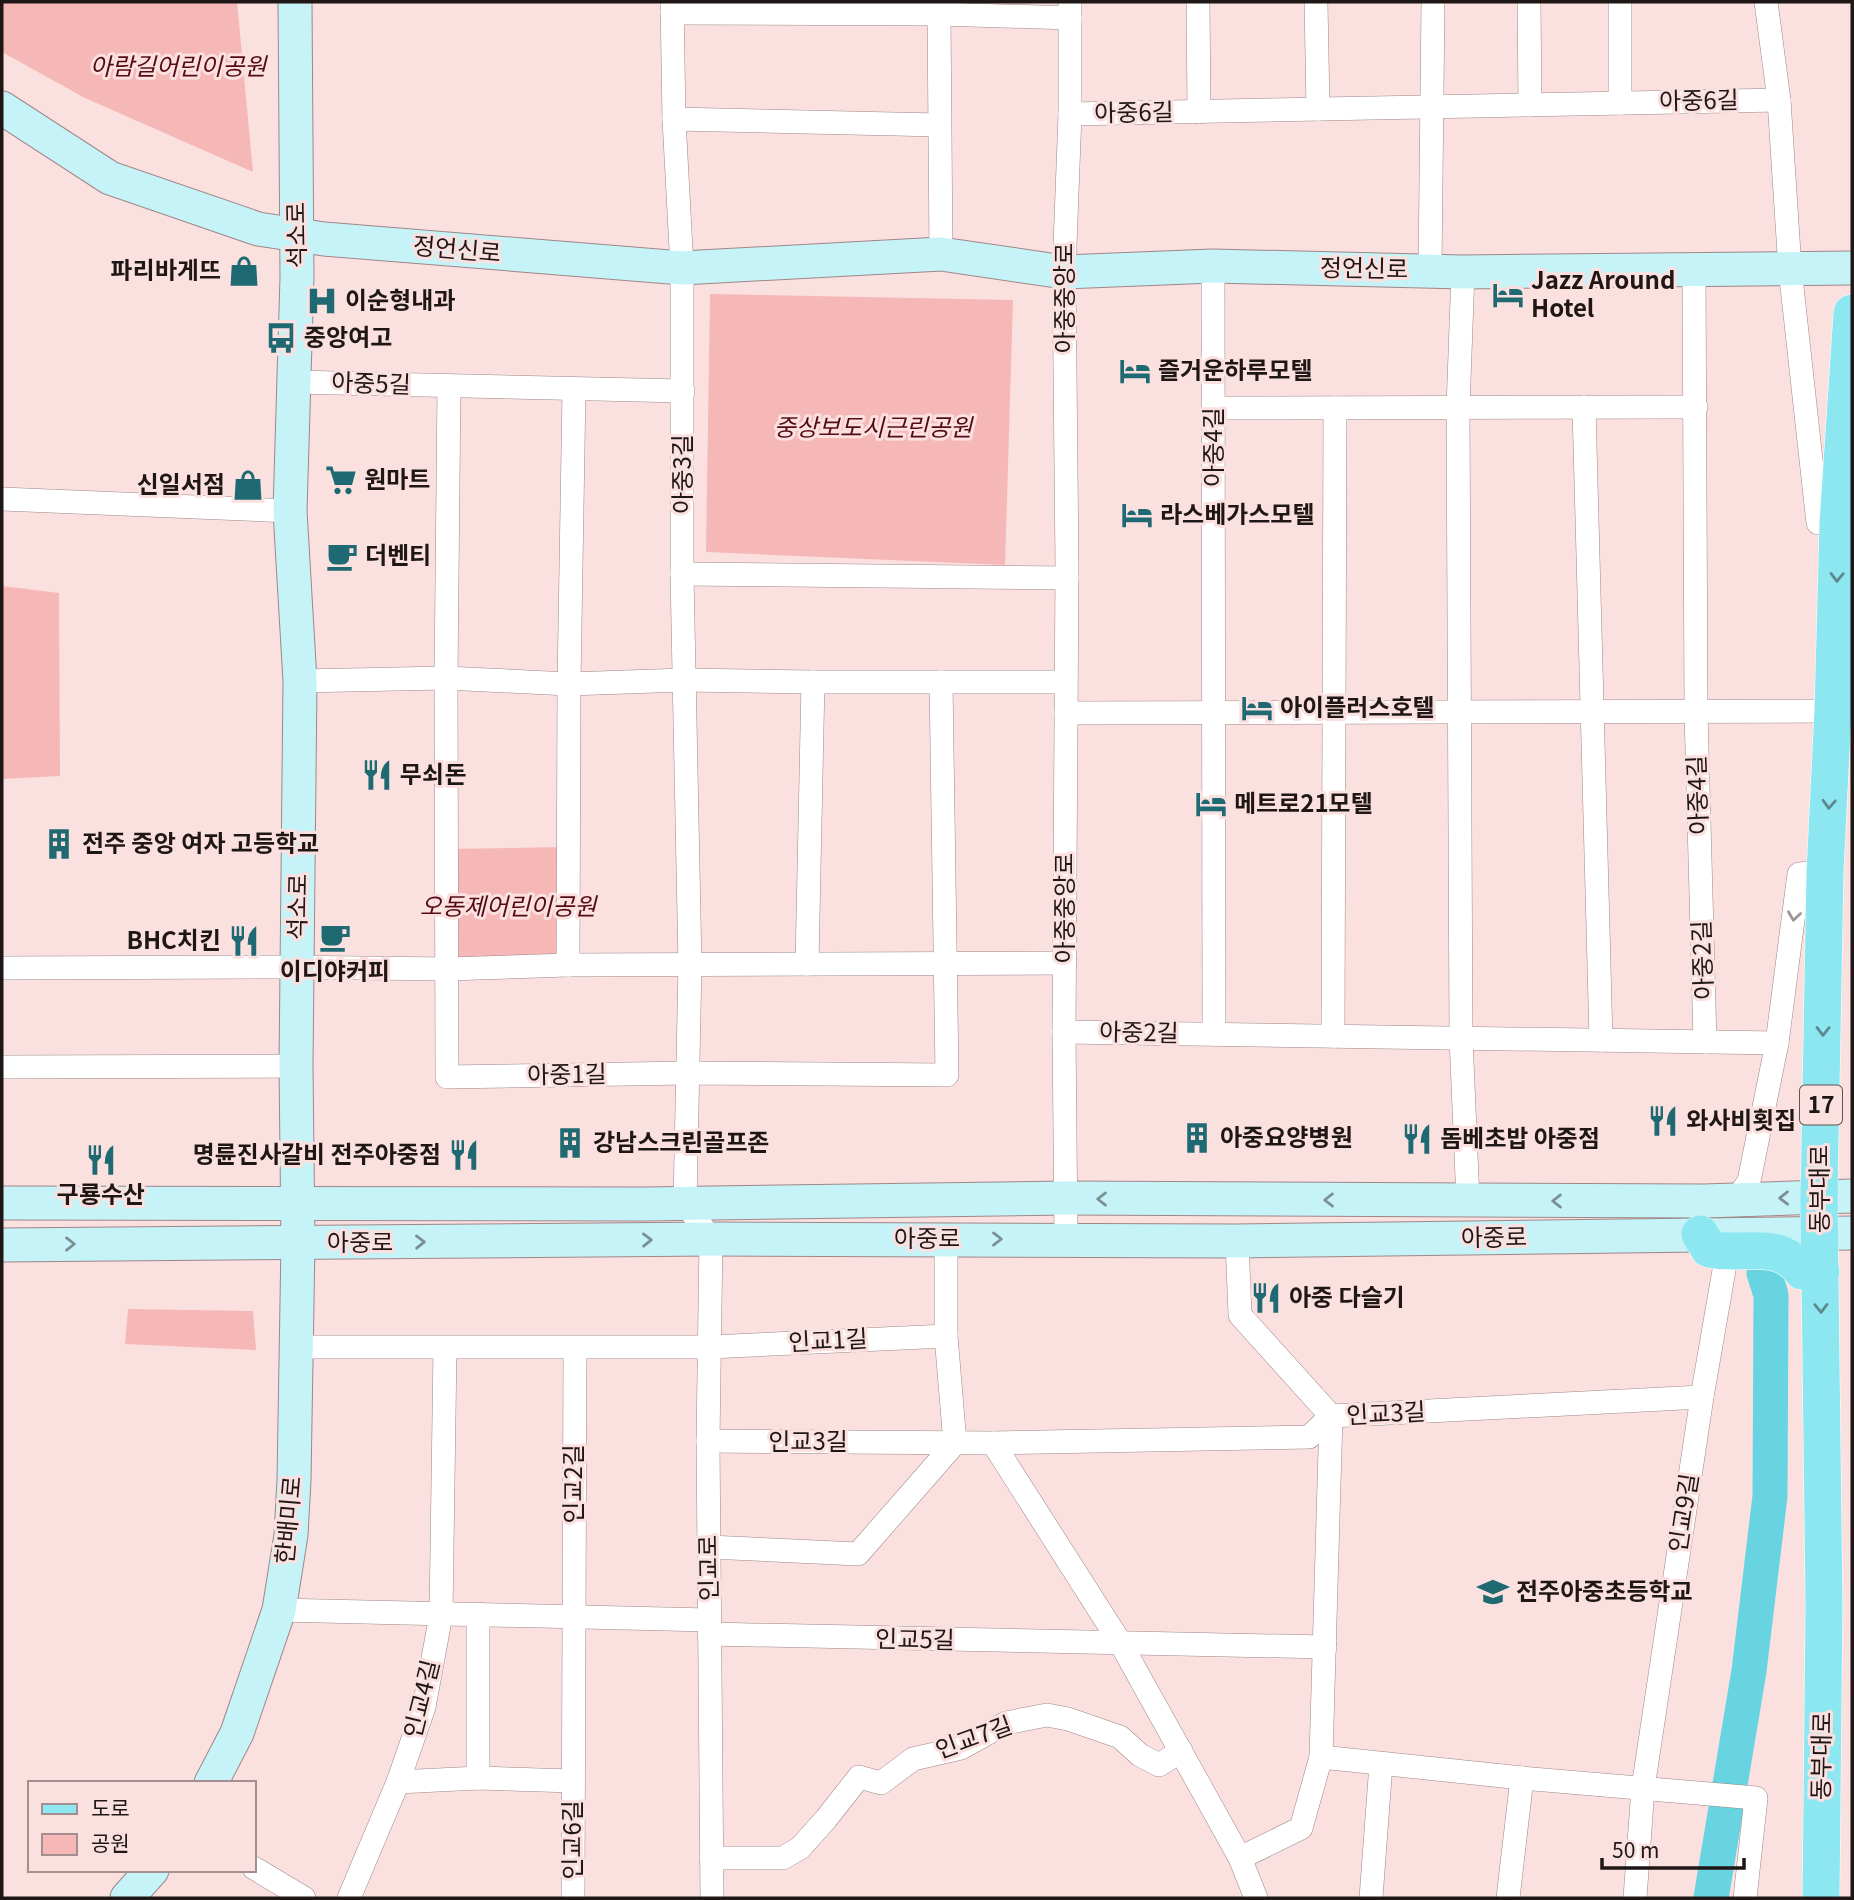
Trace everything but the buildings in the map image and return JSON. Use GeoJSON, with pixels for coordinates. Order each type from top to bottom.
{"type":"FeatureCollection","features":[{"type":"Feature","properties":{"kind":"main road","name":"동부대로"},"geometry":{"type":"LineString","coordinates":[[1821,1898],[1824,1605],[1821,1271],[1836,1215],[1825,872],[1838,523],[1852,313]]}},
{"type":"Feature","properties":{"kind":"main road"},"geometry":{"type":"LineString","coordinates":[[1714,1243],[1774,1250],[1796,1263],[1802,1271],[1821,1271]]}},
{"type":"Feature","properties":{"kind":"street","name":"석소로"},"geometry":{"type":"LineString","coordinates":[[295,2],[298,277],[290,511],[300,681],[296,1066],[298,1243]]}},
{"type":"Feature","properties":{"kind":"street","name":"아중6길"},"geometry":{"type":"LineString","coordinates":[[1198,2],[1199,112]]}},
{"type":"Feature","properties":{"kind":"street"},"geometry":{"type":"LineString","coordinates":[[1316,2],[1318,109]]}},
{"type":"Feature","properties":{"kind":"street"},"geometry":{"type":"LineString","coordinates":[[1430,271],[1433,2]]}},
{"type":"Feature","properties":{"kind":"street"},"geometry":{"type":"LineString","coordinates":[[1529,2],[1530,105]]}},
{"type":"Feature","properties":{"kind":"street"},"geometry":{"type":"LineString","coordinates":[[1620,2],[1620,103]]}},
{"type":"Feature","properties":{"kind":"street"},"geometry":{"type":"LineString","coordinates":[[1766,2],[1779,100],[1790,269],[1818,523],[1838,523]]}},
{"type":"Feature","properties":{"kind":"street","name":"아중중앙로"},"geometry":{"type":"LineString","coordinates":[[672,7],[939,14],[1070,10],[1070,114],[1064,272],[1067,578],[1064,1032],[1066,1239]]}},
{"type":"Feature","properties":{"kind":"street","name":"아중3길"},"geometry":{"type":"LineString","coordinates":[[672,7],[674,119],[682,268],[682,574],[690,965]]}},
{"type":"Feature","properties":{"kind":"street"},"geometry":{"type":"LineString","coordinates":[[939,14],[941,254]]}},
{"type":"Feature","properties":{"kind":"street","name":"아중6길"},"geometry":{"type":"LineString","coordinates":[[1070,114],[1779,100]]}},
{"type":"Feature","properties":{"kind":"street","name":"정언신로"},"geometry":{"type":"LineString","coordinates":[[2,108],[110,178],[258,229],[297,235],[682,268],[941,254],[1064,272],[1213,265],[1463,272],[1852,268]]}},
{"type":"Feature","properties":{"kind":"street"},"geometry":{"type":"LineString","coordinates":[[674,119],[939,125]]}},
{"type":"Feature","properties":{"kind":"street","name":"아중4길"},"geometry":{"type":"LineString","coordinates":[[1213,265],[1214,872]]}},
{"type":"Feature","properties":{"kind":"street","name":"아중4길"},"geometry":{"type":"LineString","coordinates":[[1694,269],[1696,712],[1701,878]]}},
{"type":"Feature","properties":{"kind":"street"},"geometry":{"type":"LineString","coordinates":[[1461,1038],[1458,408],[1463,272]]}},
{"type":"Feature","properties":{"kind":"street","name":"아중5길"},"geometry":{"type":"LineString","coordinates":[[293,382],[683,391]]}},
{"type":"Feature","properties":{"kind":"street"},"geometry":{"type":"LineString","coordinates":[[446,678],[449,386]]}},
{"type":"Feature","properties":{"kind":"street"},"geometry":{"type":"LineString","coordinates":[[568,965],[574,390]]}},
{"type":"Feature","properties":{"kind":"street"},"geometry":{"type":"LineString","coordinates":[[1584,407],[1601,1040]]}},
{"type":"Feature","properties":{"kind":"street"},"geometry":{"type":"LineString","coordinates":[[1214,408],[1696,407]]}},
{"type":"Feature","properties":{"kind":"street"},"geometry":{"type":"LineString","coordinates":[[1334,1036],[1335,408]]}},
{"type":"Feature","properties":{"kind":"street"},"geometry":{"type":"LineString","coordinates":[[2,499],[290,511]]}},
{"type":"Feature","properties":{"kind":"street"},"geometry":{"type":"LineString","coordinates":[[682,574],[1067,578]]}},
{"type":"Feature","properties":{"kind":"street"},"geometry":{"type":"LineString","coordinates":[[300,681],[446,678],[569,684],[684,680],[1065,682]]}},
{"type":"Feature","properties":{"kind":"street","name":"아중1길"},"geometry":{"type":"LineString","coordinates":[[446,678],[447,1077],[687,1073]]}},
{"type":"Feature","properties":{"kind":"street"},"geometry":{"type":"LineString","coordinates":[[807,964],[813,682]]}},
{"type":"Feature","properties":{"kind":"street"},"geometry":{"type":"LineString","coordinates":[[687,1073],[947,1075],[941,682]]}},
{"type":"Feature","properties":{"kind":"street"},"geometry":{"type":"LineString","coordinates":[[1066,713],[1833,711]]}},
{"type":"Feature","properties":{"kind":"street","name":"아중2길"},"geometry":{"type":"LineString","coordinates":[[1214,872],[1214,1034]]}},
{"type":"Feature","properties":{"kind":"street"},"geometry":{"type":"LineString","coordinates":[[1737,1199],[1749,1181],[1777,1043],[1799,874],[1825,872]]}},
{"type":"Feature","properties":{"kind":"street","name":"아중2길"},"geometry":{"type":"LineString","coordinates":[[1701,878],[1706,1042]]}},
{"type":"Feature","properties":{"kind":"street"},"geometry":{"type":"LineString","coordinates":[[297,967],[448,969],[568,965],[1065,964]]}},
{"type":"Feature","properties":{"kind":"street"},"geometry":{"type":"LineString","coordinates":[[690,965],[685,1203],[711,1239]]}},
{"type":"Feature","properties":{"kind":"street","name":"석소로"},"geometry":{"type":"LineString","coordinates":[[2,968],[297,967]]}},
{"type":"Feature","properties":{"kind":"street","name":"아중2길"},"geometry":{"type":"LineString","coordinates":[[1064,1032],[1777,1043]]}},
{"type":"Feature","properties":{"kind":"street","name":"아중로"},"geometry":{"type":"LineString","coordinates":[[1461,1038],[1468,1201]]}},
{"type":"Feature","properties":{"kind":"street"},"geometry":{"type":"LineString","coordinates":[[2,1067],[296,1066]]}},
{"type":"Feature","properties":{"kind":"street","name":"아중로"},"geometry":{"type":"LineString","coordinates":[[2,1203],[685,1203],[1066,1198],[1468,1201],[1737,1199],[1836,1215]]}},
{"type":"Feature","properties":{"kind":"street","name":"아중로"},"geometry":{"type":"LineString","coordinates":[[2,1244],[711,1239],[1714,1243],[1836,1215]]}},
{"type":"Feature","properties":{"kind":"street","name":"인교로"},"geometry":{"type":"LineString","coordinates":[[711,1239],[708,1441],[712,1898]]}},
{"type":"Feature","properties":{"kind":"street"},"geometry":{"type":"LineString","coordinates":[[709,1547],[858,1554],[955,1443],[946,1336],[946,1240]]}},
{"type":"Feature","properties":{"kind":"street"},"geometry":{"type":"LineString","coordinates":[[1237,1241],[1240,1315],[1331,1416],[1321,1757],[1301,1828],[1240,1858]]}},
{"type":"Feature","properties":{"kind":"street","name":"한배미로"},"geometry":{"type":"LineString","coordinates":[[212,1781],[237,1733],[279,1610],[291,1535],[298,1243]]}},
{"type":"Feature","properties":{"kind":"street","name":"인교9길"},"geometry":{"type":"LineString","coordinates":[[1635,1898],[1654,1789],[1702,1397],[1714,1243]]}},
{"type":"Feature","properties":{"kind":"street","name":"인교1길"},"geometry":{"type":"LineString","coordinates":[[710,1347],[946,1336]]}},
{"type":"Feature","properties":{"kind":"street"},"geometry":{"type":"LineString","coordinates":[[297,1347],[710,1347]]}},
{"type":"Feature","properties":{"kind":"street","name":"인교2길"},"geometry":{"type":"LineString","coordinates":[[573,1619],[575,1348]]}},
{"type":"Feature","properties":{"kind":"street","name":"인교4길"},"geometry":{"type":"LineString","coordinates":[[398,1782],[424,1707],[441,1615],[445,1349]]}},
{"type":"Feature","properties":{"kind":"street","name":"인교3길"},"geometry":{"type":"LineString","coordinates":[[708,1441],[993,1443],[1309,1437],[1331,1416],[1702,1397]]}},
{"type":"Feature","properties":{"kind":"street"},"geometry":{"type":"LineString","coordinates":[[993,1443],[1121,1644],[1240,1858],[1256,1898]]}},
{"type":"Feature","properties":{"kind":"street"},"geometry":{"type":"LineString","coordinates":[[279,1610],[478,1614],[709,1627]]}},
{"type":"Feature","properties":{"kind":"street","name":"인교4길"},"geometry":{"type":"LineString","coordinates":[[478,1614],[478,1778]]}},
{"type":"Feature","properties":{"kind":"street"},"geometry":{"type":"LineString","coordinates":[[349,1898],[398,1782],[478,1778],[573,1781],[573,1619]]}},
{"type":"Feature","properties":{"kind":"street","name":"인교5길"},"geometry":{"type":"LineString","coordinates":[[709,1627],[1121,1644],[1325,1647]]}},
{"type":"Feature","properties":{"kind":"street","name":"인교7길"},"geometry":{"type":"LineString","coordinates":[[711,1858],[783,1858],[800,1848],[859,1777],[881,1783],[913,1759],[961,1748],[1006,1723],[1047,1715],[1068,1719],[1120,1737],[1140,1755],[1160,1765],[1181,1751]]}},
{"type":"Feature","properties":{"kind":"street"},"geometry":{"type":"LineString","coordinates":[[1321,1757],[1756,1798],[1745,1898]]}},
{"type":"Feature","properties":{"kind":"street"},"geometry":{"type":"LineString","coordinates":[[1371,1898],[1381,1764]]}},
{"type":"Feature","properties":{"kind":"street"},"geometry":{"type":"LineString","coordinates":[[1508,1898],[1522,1778]]}},
{"type":"Feature","properties":{"kind":"street","name":"인교6길"},"geometry":{"type":"LineString","coordinates":[[573,1781],[573,1898]]}},
{"type":"Feature","properties":{"kind":"street"},"geometry":{"type":"LineString","coordinates":[[256,1869],[304,1898]]}},
{"type":"Feature","properties":{"kind":"street"},"geometry":{"type":"LineString","coordinates":[[127,1898],[150,1872]]}},
{"type":"Feature","properties":{"kind":"green space","name":"아람길어린이공원"},"geometry":{"type":"Polygon","coordinates":[[[2,2],[237,2],[253,172],[85,98],[2,52],[2,2]]]}},
{"type":"Feature","properties":{"kind":"green space","name":"중상보도시근린공원"},"geometry":{"type":"Polygon","coordinates":[[[710,294],[1013,300],[1005,565],[706,552],[710,294]]]}},
{"type":"Feature","properties":{"kind":"green space"},"geometry":{"type":"Polygon","coordinates":[[[2,586],[59,593],[60,776],[2,779],[2,586]]]}},
{"type":"Feature","properties":{"kind":"green space","name":"오동제어린이공원"},"geometry":{"type":"Polygon","coordinates":[[[569,847],[568,965],[448,969],[446,849],[569,847]]]}},
{"type":"Feature","properties":{"kind":"green space"},"geometry":{"type":"Polygon","coordinates":[[[128,1309],[253,1311],[256,1350],[125,1344],[128,1309]]]}},
{"type":"Feature","properties":{"kind":"waterway"},"geometry":{"type":"LineString","coordinates":[[1711,1898],[1749,1671],[1770,1496],[1771,1295],[1764,1273]]}},
{"type":"Feature","properties":{"kind":"place","name":"파리바게뜨"},"geometry":{"type":"Point","coordinates":[244,271]}},
{"type":"Feature","properties":{"kind":"place","name":"Jazz Around Hotel"},"geometry":{"type":"Point","coordinates":[1508,295]}},
{"type":"Feature","properties":{"kind":"place","name":"이순형내과"},"geometry":{"type":"Point","coordinates":[322,301]}},
{"type":"Feature","properties":{"kind":"place","name":"중앙여고"},"geometry":{"type":"Point","coordinates":[281,338]}},
{"type":"Feature","properties":{"kind":"place","name":"즐거운하루모텔"},"geometry":{"type":"Point","coordinates":[1135,371]}},
{"type":"Feature","properties":{"kind":"place","name":"원마트"},"geometry":{"type":"Point","coordinates":[341,480]}},
{"type":"Feature","properties":{"kind":"place","name":"신일서점"},"geometry":{"type":"Point","coordinates":[248,485]}},
{"type":"Feature","properties":{"kind":"place","name":"라스베가스모텔"},"geometry":{"type":"Point","coordinates":[1137,515]}},
{"type":"Feature","properties":{"kind":"place","name":"더벤티"},"geometry":{"type":"Point","coordinates":[342,556]}},
{"type":"Feature","properties":{"kind":"place","name":"아이플러스호텔"},"geometry":{"type":"Point","coordinates":[1257,708]}},
{"type":"Feature","properties":{"kind":"place","name":"무쇠돈"},"geometry":{"type":"Point","coordinates":[377,775]}},
{"type":"Feature","properties":{"kind":"place","name":"메트로21모텔"},"geometry":{"type":"Point","coordinates":[1211,804]}},
{"type":"Feature","properties":{"kind":"place","name":"전주 중앙 여자 고등학교"},"geometry":{"type":"Point","coordinates":[59,844]}},
{"type":"Feature","properties":{"kind":"place","name":"이디야커피"},"geometry":{"type":"Point","coordinates":[335,937]}},
{"type":"Feature","properties":{"kind":"place","name":"BHC치킨"},"geometry":{"type":"Point","coordinates":[244,941]}},
{"type":"Feature","properties":{"kind":"place","name":"와사비횟집"},"geometry":{"type":"Point","coordinates":[1663,1121]}},
{"type":"Feature","properties":{"kind":"place","name":"아중요양병원"},"geometry":{"type":"Point","coordinates":[1197,1138]}},
{"type":"Feature","properties":{"kind":"place","name":"돔베초밥 아중점"},"geometry":{"type":"Point","coordinates":[1417,1139]}},
{"type":"Feature","properties":{"kind":"place","name":"강남스크린골프존"},"geometry":{"type":"Point","coordinates":[570,1143]}},
{"type":"Feature","properties":{"kind":"place","name":"명륜진사갈비 전주아중점"},"geometry":{"type":"Point","coordinates":[464,1155]}},
{"type":"Feature","properties":{"kind":"place","name":"구룡수산"},"geometry":{"type":"Point","coordinates":[101,1160]}},
{"type":"Feature","properties":{"kind":"place","name":"아중 다슬기"},"geometry":{"type":"Point","coordinates":[1266,1298]}},
{"type":"Feature","properties":{"kind":"place","name":"전주아중초등학교"},"geometry":{"type":"Point","coordinates":[1493,1592]}}]}
